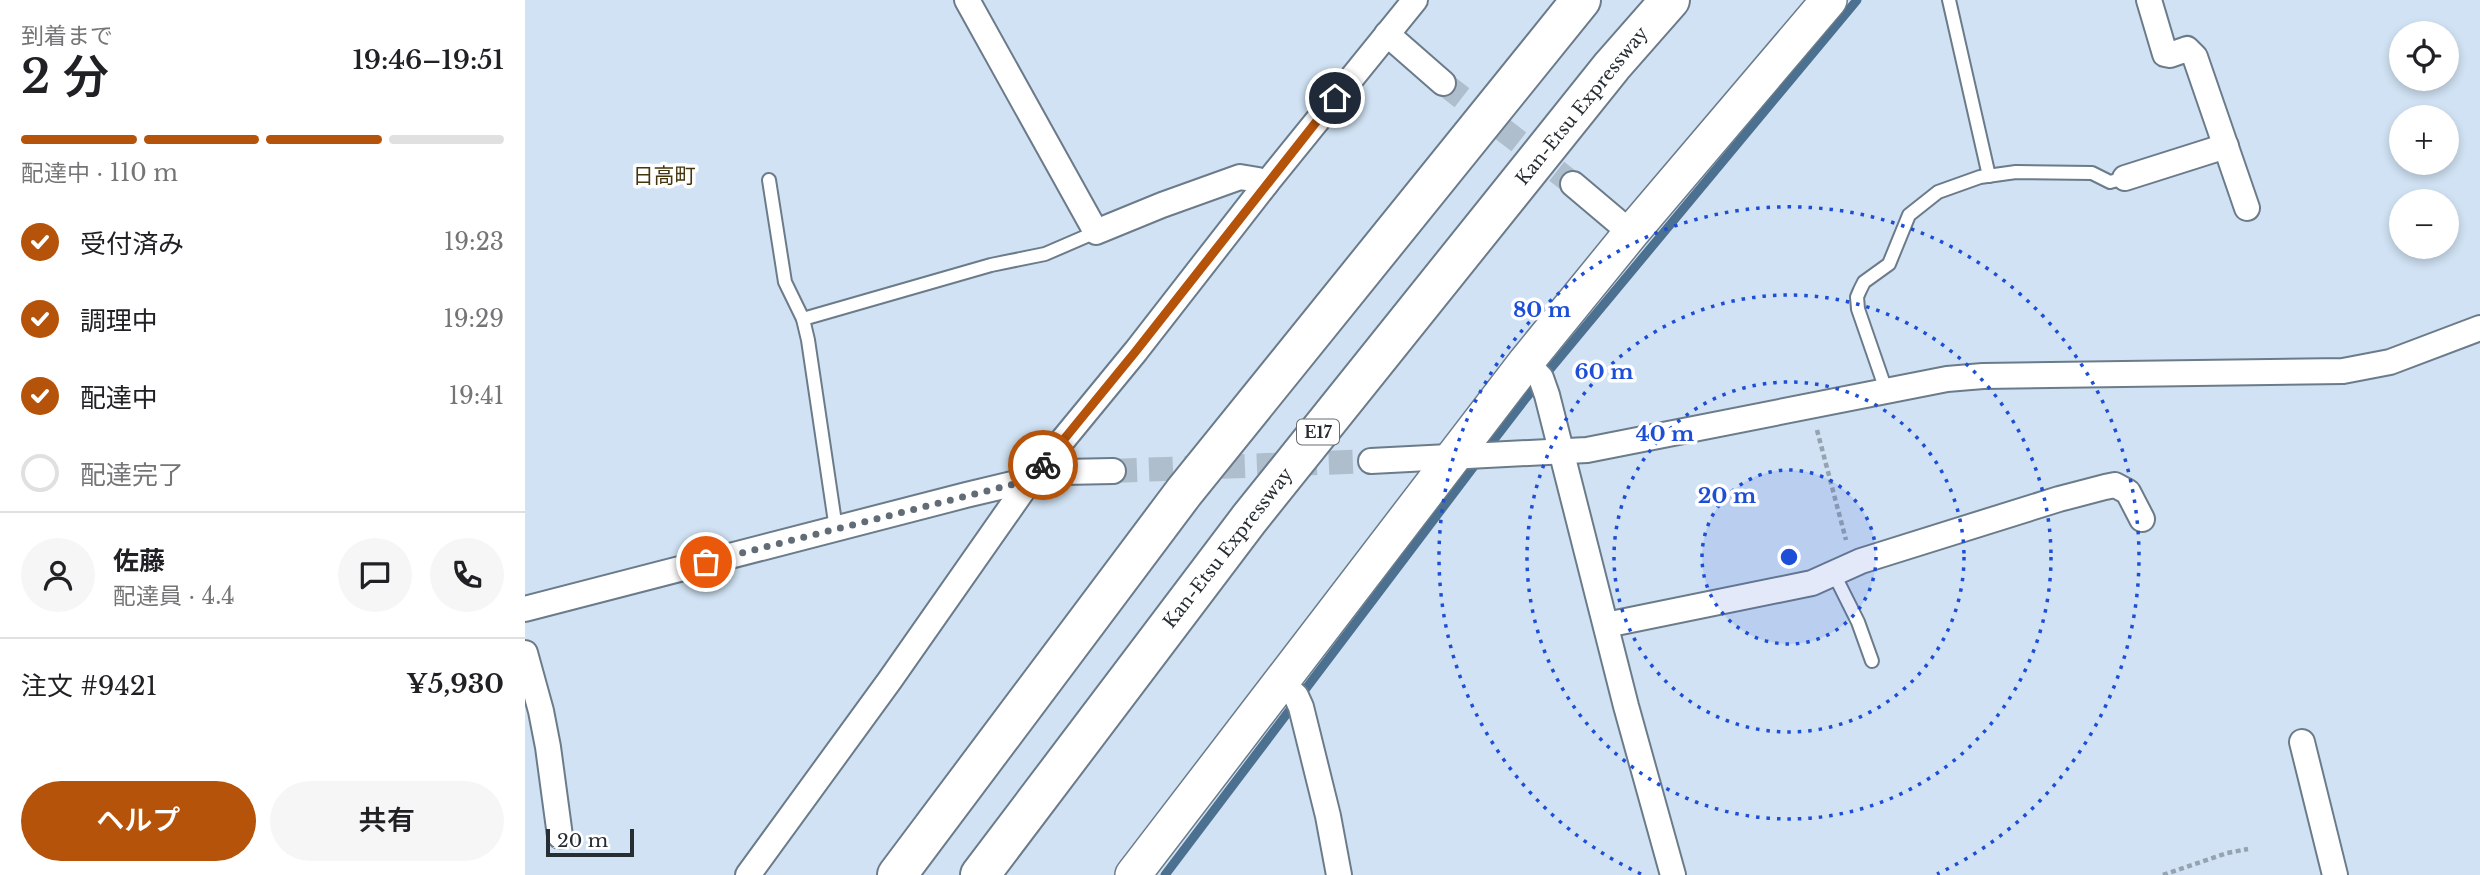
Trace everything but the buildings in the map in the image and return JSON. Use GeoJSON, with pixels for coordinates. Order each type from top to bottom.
{"type":"FeatureCollection","features":[{"type":"Feature","properties":{"kind":"highway"},"geometry":{"type":"LineString","coordinates":[[897,875],[1184,492],[1581,0]]}},
{"type":"Feature","properties":{"kind":"highway","name":"Kan-Etsu Expressway"},"geometry":{"type":"LineString","coordinates":[[980,875],[1249,519],[1604,77],[1670,0]]}},
{"type":"Feature","properties":{"kind":"street"},"geometry":{"type":"LineString","coordinates":[[967,0],[1096,233],[1162,205],[1240,177],[1266,184]]}},
{"type":"Feature","properties":{"kind":"street"},"geometry":{"type":"LineString","coordinates":[[748,875],[890,680],[1030,480],[1415,0]]}},
{"type":"Feature","properties":{"kind":"street"},"geometry":{"type":"LineString","coordinates":[[1138,873],[1450,458],[1631,233],[1829,0]]}},
{"type":"Feature","properties":{"kind":"street"},"geometry":{"type":"LineString","coordinates":[[2148,0],[2165,54],[2187,49],[2195,57],[2247,208]]}},
{"type":"Feature","properties":{"kind":"street"},"geometry":{"type":"LineString","coordinates":[[1387,34],[1443,83]]}},
{"type":"Feature","properties":{"kind":"street"},"geometry":{"type":"LineString","coordinates":[[2125,178],[2226,146]]}},
{"type":"Feature","properties":{"kind":"street"},"geometry":{"type":"LineString","coordinates":[[1573,184],[1631,233]]}},
{"type":"Feature","properties":{"kind":"street"},"geometry":{"type":"LineString","coordinates":[[1371,461],[1587,450],[1947,379],[1983,376],[2353,370],[2407,356],[2480,328]]}},
{"type":"Feature","properties":{"kind":"street"},"geometry":{"type":"LineString","coordinates":[[1526,362],[1543,383],[1563,452],[1673,875]]}},
{"type":"Feature","properties":{"kind":"street"},"geometry":{"type":"LineString","coordinates":[[525,609],[1063,472],[1113,471]]}},
{"type":"Feature","properties":{"kind":"street"},"geometry":{"type":"LineString","coordinates":[[1606,625],[1812,583],[1843,569],[2059,499],[2115,485],[2128,492],[2142,519]]}},
{"type":"Feature","properties":{"kind":"street"},"geometry":{"type":"LineString","coordinates":[[525,653],[544,723],[560,836]]}},
{"type":"Feature","properties":{"kind":"street"},"geometry":{"type":"LineString","coordinates":[[1281,682],[1296,696],[1301,707],[1328,816],[1339,875]]}},
{"type":"Feature","properties":{"kind":"street"},"geometry":{"type":"LineString","coordinates":[[2302,742],[2335,875]]}},
{"type":"Feature","properties":{"kind":"lane"},"geometry":{"type":"LineString","coordinates":[[1949,0],[1989,176]]}},
{"type":"Feature","properties":{"kind":"lane"},"geometry":{"type":"LineString","coordinates":[[1886,390],[1858,309],[1857,297],[1864,282],[1889,264],[1909,215],[1920,205],[1948,187],[1989,176],[2016,173],[2092,173],[2110,182],[2125,178]]}},
{"type":"Feature","properties":{"kind":"lane"},"geometry":{"type":"LineString","coordinates":[[769,180],[785,282],[803,319],[808,340],[836,529]]}},
{"type":"Feature","properties":{"kind":"lane"},"geometry":{"type":"LineString","coordinates":[[803,319],[991,265],[1045,254],[1096,233]]}},
{"type":"Feature","properties":{"kind":"lane"},"geometry":{"type":"LineString","coordinates":[[1843,569],[1858,622],[1873,661]]}},
{"type":"Feature","properties":{"kind":"path"},"geometry":{"type":"LineString","coordinates":[[1810,405],[1843,569]]}},
{"type":"Feature","properties":{"kind":"path"},"geometry":{"type":"LineString","coordinates":[[2163,875],[2227,853],[2248,849]]}},
{"type":"Feature","properties":{"kind":"waterway"},"geometry":{"type":"LineString","coordinates":[[1486,450],[1526,398],[1857,0]]}},
{"type":"Feature","properties":{"kind":"waterway"},"geometry":{"type":"LineString","coordinates":[[1165,875],[1478,461]]}},
{"type":"Feature","properties":{"kind":"tunnel"},"geometry":{"type":"LineString","coordinates":[[1443,83],[1573,184]]}},
{"type":"Feature","properties":{"kind":"tunnel"},"geometry":{"type":"LineString","coordinates":[[1113,471],[1371,461]]}},
{"type":"Feature","properties":{"kind":"way so far"},"geometry":{"type":"LineString","coordinates":[[706,562],[1030,480],[1043,465]]}},
{"type":"Feature","properties":{"kind":"district","name":"日高町"},"geometry":{"type":"Point","coordinates":[664,176]}},
{"type":"Feature","properties":{"kind":"route"},"geometry":{"type":"LineString","coordinates":[[1043,465],[1335,98]]}}]}
